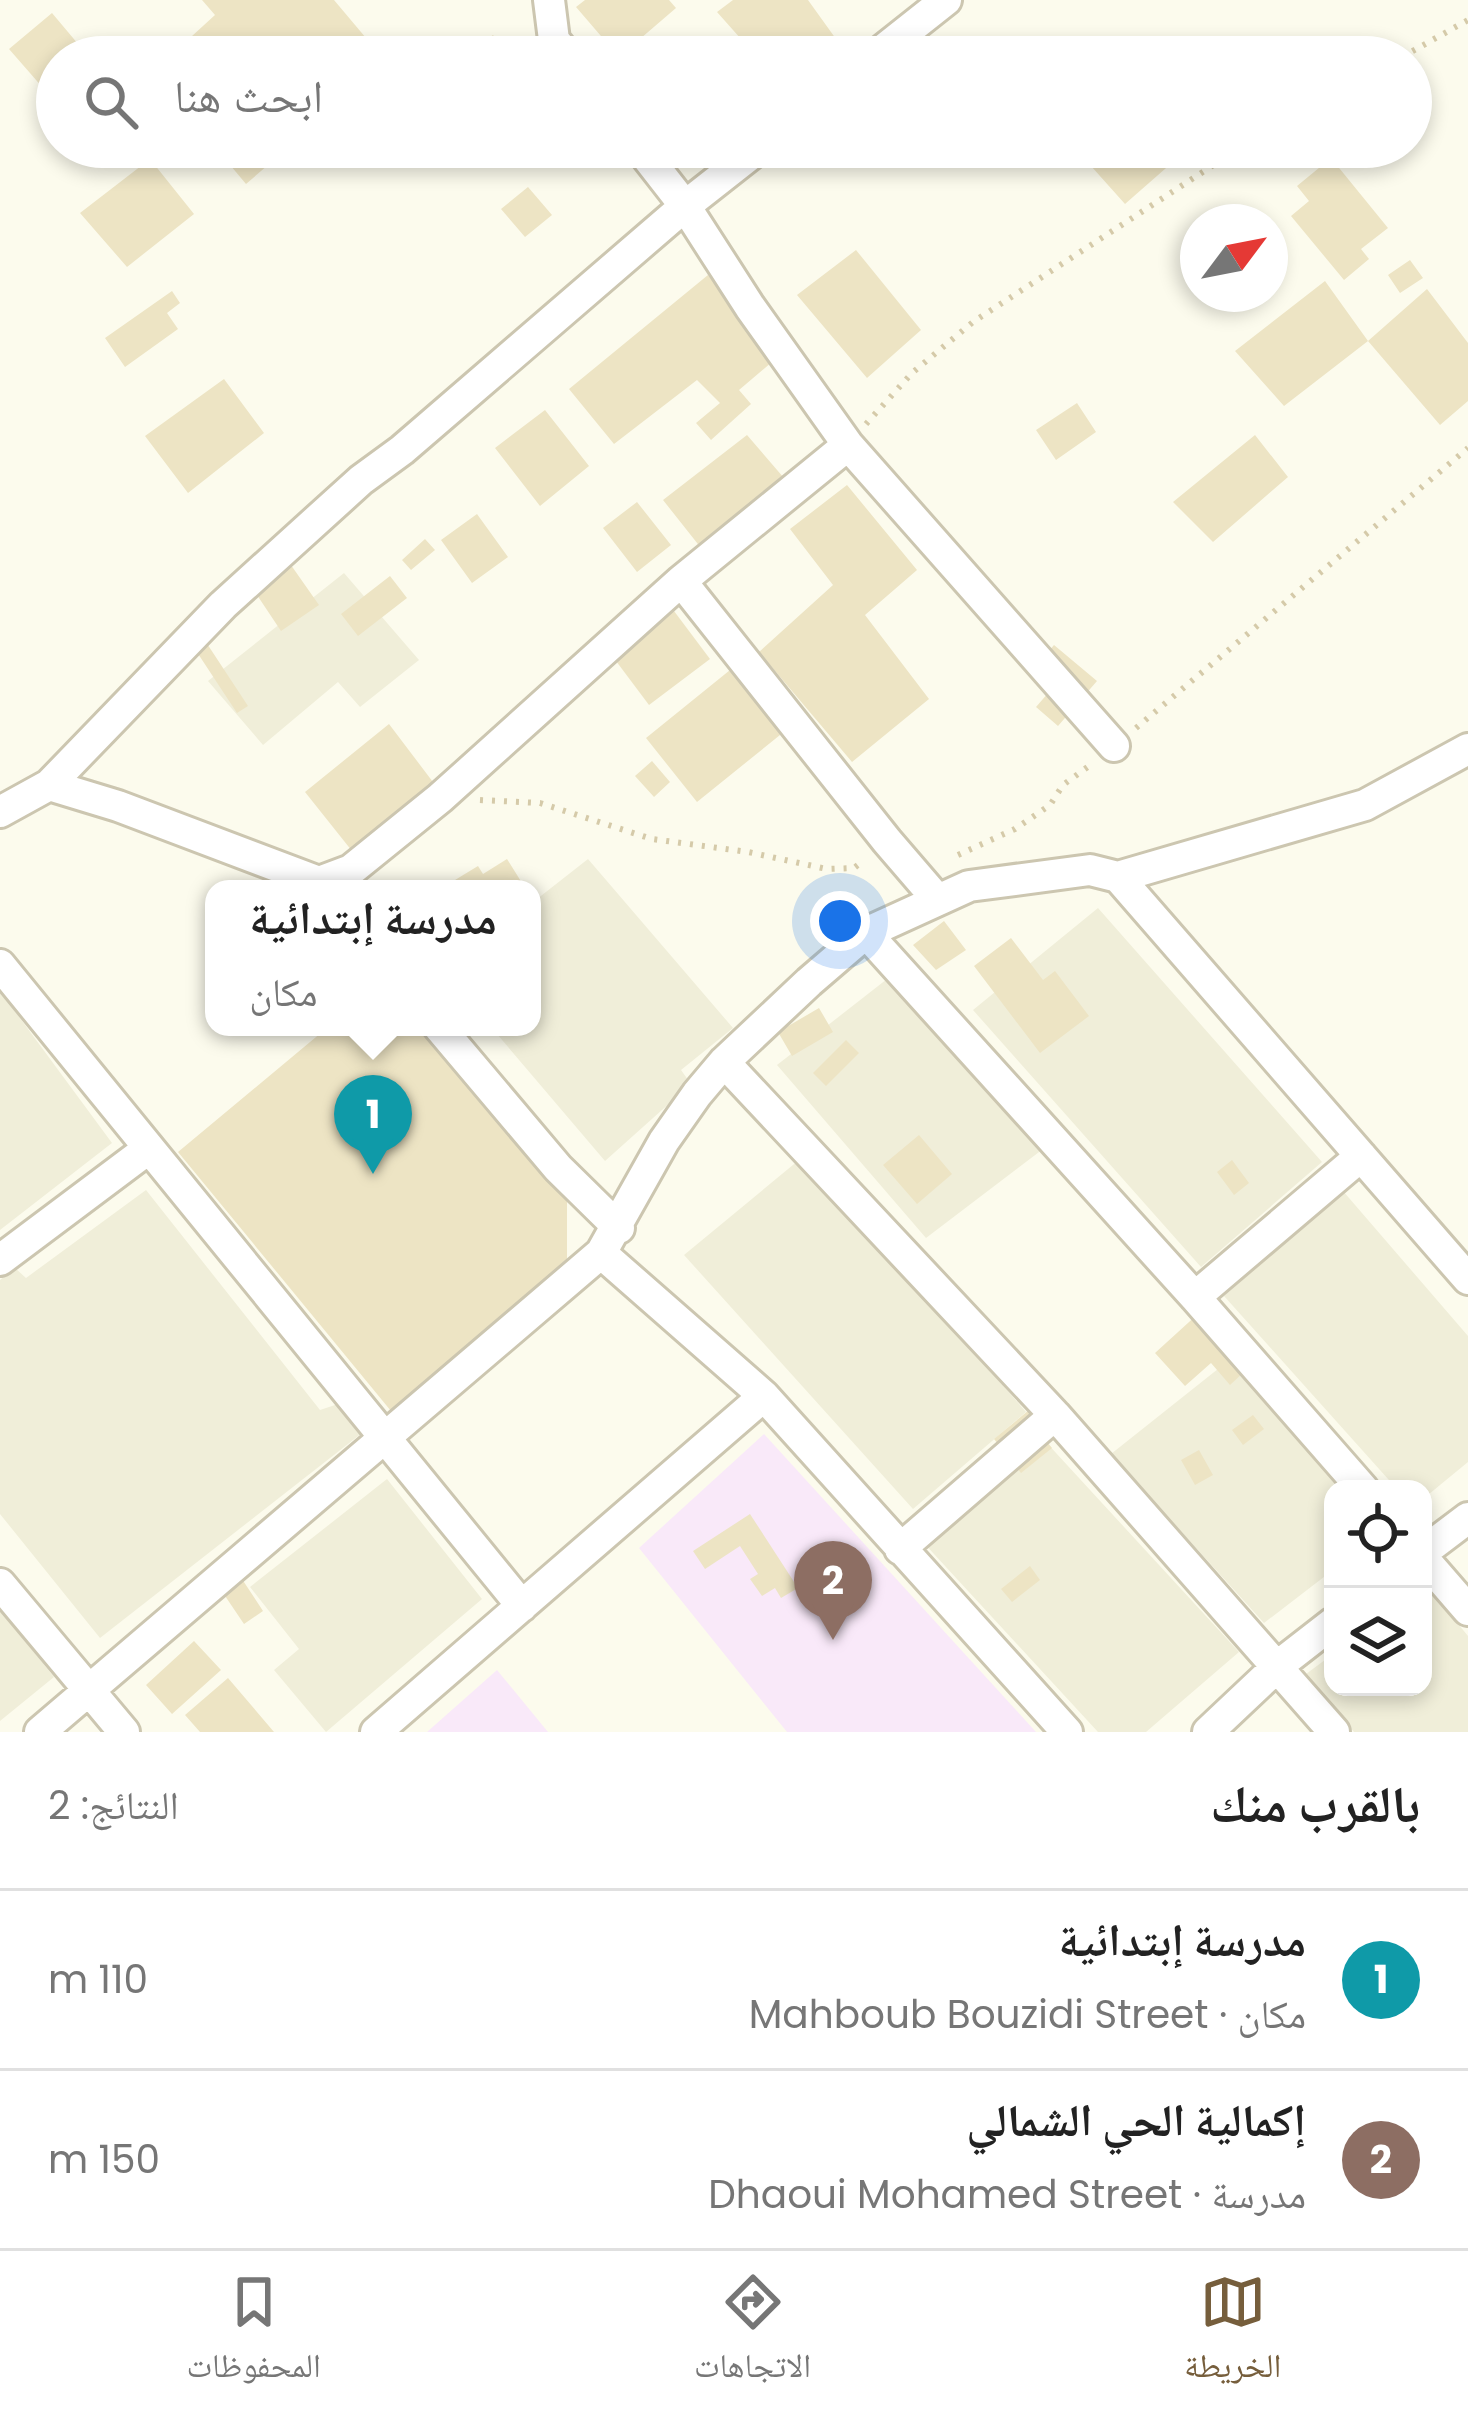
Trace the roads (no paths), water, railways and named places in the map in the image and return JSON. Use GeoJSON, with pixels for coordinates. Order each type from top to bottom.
{"type":"FeatureCollection","features":[{"type":"Feature","properties":{"kind":"street"},"geometry":{"type":"LineString","coordinates":[[549,0],[554,36]]}},
{"type":"Feature","properties":{"kind":"street"},"geometry":{"type":"LineString","coordinates":[[901,36],[946,0]]}},
{"type":"Feature","properties":{"kind":"street"},"geometry":{"type":"LineString","coordinates":[[656,168],[848,446],[1114,746]]}},
{"type":"Feature","properties":{"kind":"street"},"geometry":{"type":"LineString","coordinates":[[0,812],[49,785],[240,590],[361,480],[402,451],[734,168]]}},
{"type":"Feature","properties":{"kind":"street"},"geometry":{"type":"LineString","coordinates":[[332,880],[351,870],[440,798],[681,581],[848,446]]}},
{"type":"Feature","properties":{"kind":"street"},"geometry":{"type":"LineString","coordinates":[[681,581],[927,886]]}},
{"type":"Feature","properties":{"kind":"street"},"geometry":{"type":"LineString","coordinates":[[40,1732],[610,1240],[664,1141],[724,1062],[866,933],[927,886],[969,886],[1090,870],[1118,877],[1365,805],[1468,749]]}},
{"type":"Feature","properties":{"kind":"street"},"geometry":{"type":"LineString","coordinates":[[49,785],[118,806],[309,880]]}},
{"type":"Feature","properties":{"kind":"street"},"geometry":{"type":"LineString","coordinates":[[1118,877],[1468,1280]]}},
{"type":"Feature","properties":{"kind":"street"},"geometry":{"type":"LineString","coordinates":[[866,933],[1355,1480]]}},
{"type":"Feature","properties":{"kind":"street"},"geometry":{"type":"LineString","coordinates":[[0,965],[522,1606]]}},
{"type":"Feature","properties":{"kind":"street"},"geometry":{"type":"LineString","coordinates":[[447,1036],[557,1168],[610,1240],[764,1396],[1067,1732]]}},
{"type":"Feature","properties":{"kind":"street"},"geometry":{"type":"LineString","coordinates":[[724,1062],[1055,1415],[1334,1732]]}},
{"type":"Feature","properties":{"kind":"street"},"geometry":{"type":"LineString","coordinates":[[0,1260],[148,1149]]}},
{"type":"Feature","properties":{"kind":"street"},"geometry":{"type":"LineString","coordinates":[[1195,1297],[1361,1156]]}},
{"type":"Feature","properties":{"kind":"street"},"geometry":{"type":"LineString","coordinates":[[376,1732],[764,1396]]}},
{"type":"Feature","properties":{"kind":"street"},"geometry":{"type":"LineString","coordinates":[[900,1549],[1055,1415]]}},
{"type":"Feature","properties":{"kind":"street"},"geometry":{"type":"LineString","coordinates":[[1432,1548],[1468,1518]]}},
{"type":"Feature","properties":{"kind":"street"},"geometry":{"type":"LineString","coordinates":[[1432,1566],[1468,1610]]}},
{"type":"Feature","properties":{"kind":"street"},"geometry":{"type":"LineString","coordinates":[[0,1583],[124,1732]]}},
{"type":"Feature","properties":{"kind":"street"},"geometry":{"type":"LineString","coordinates":[[1208,1732],[1324,1630]]}},
{"type":"Feature","properties":{"kind":"place","name":"مدرسة إبتدائية"},"geometry":{"type":"Point","coordinates":[373,1174]}},
{"type":"Feature","properties":{"kind":"place","name":"إكمالية الحي الشمالي"},"geometry":{"type":"Point","coordinates":[833,1640]}}]}
